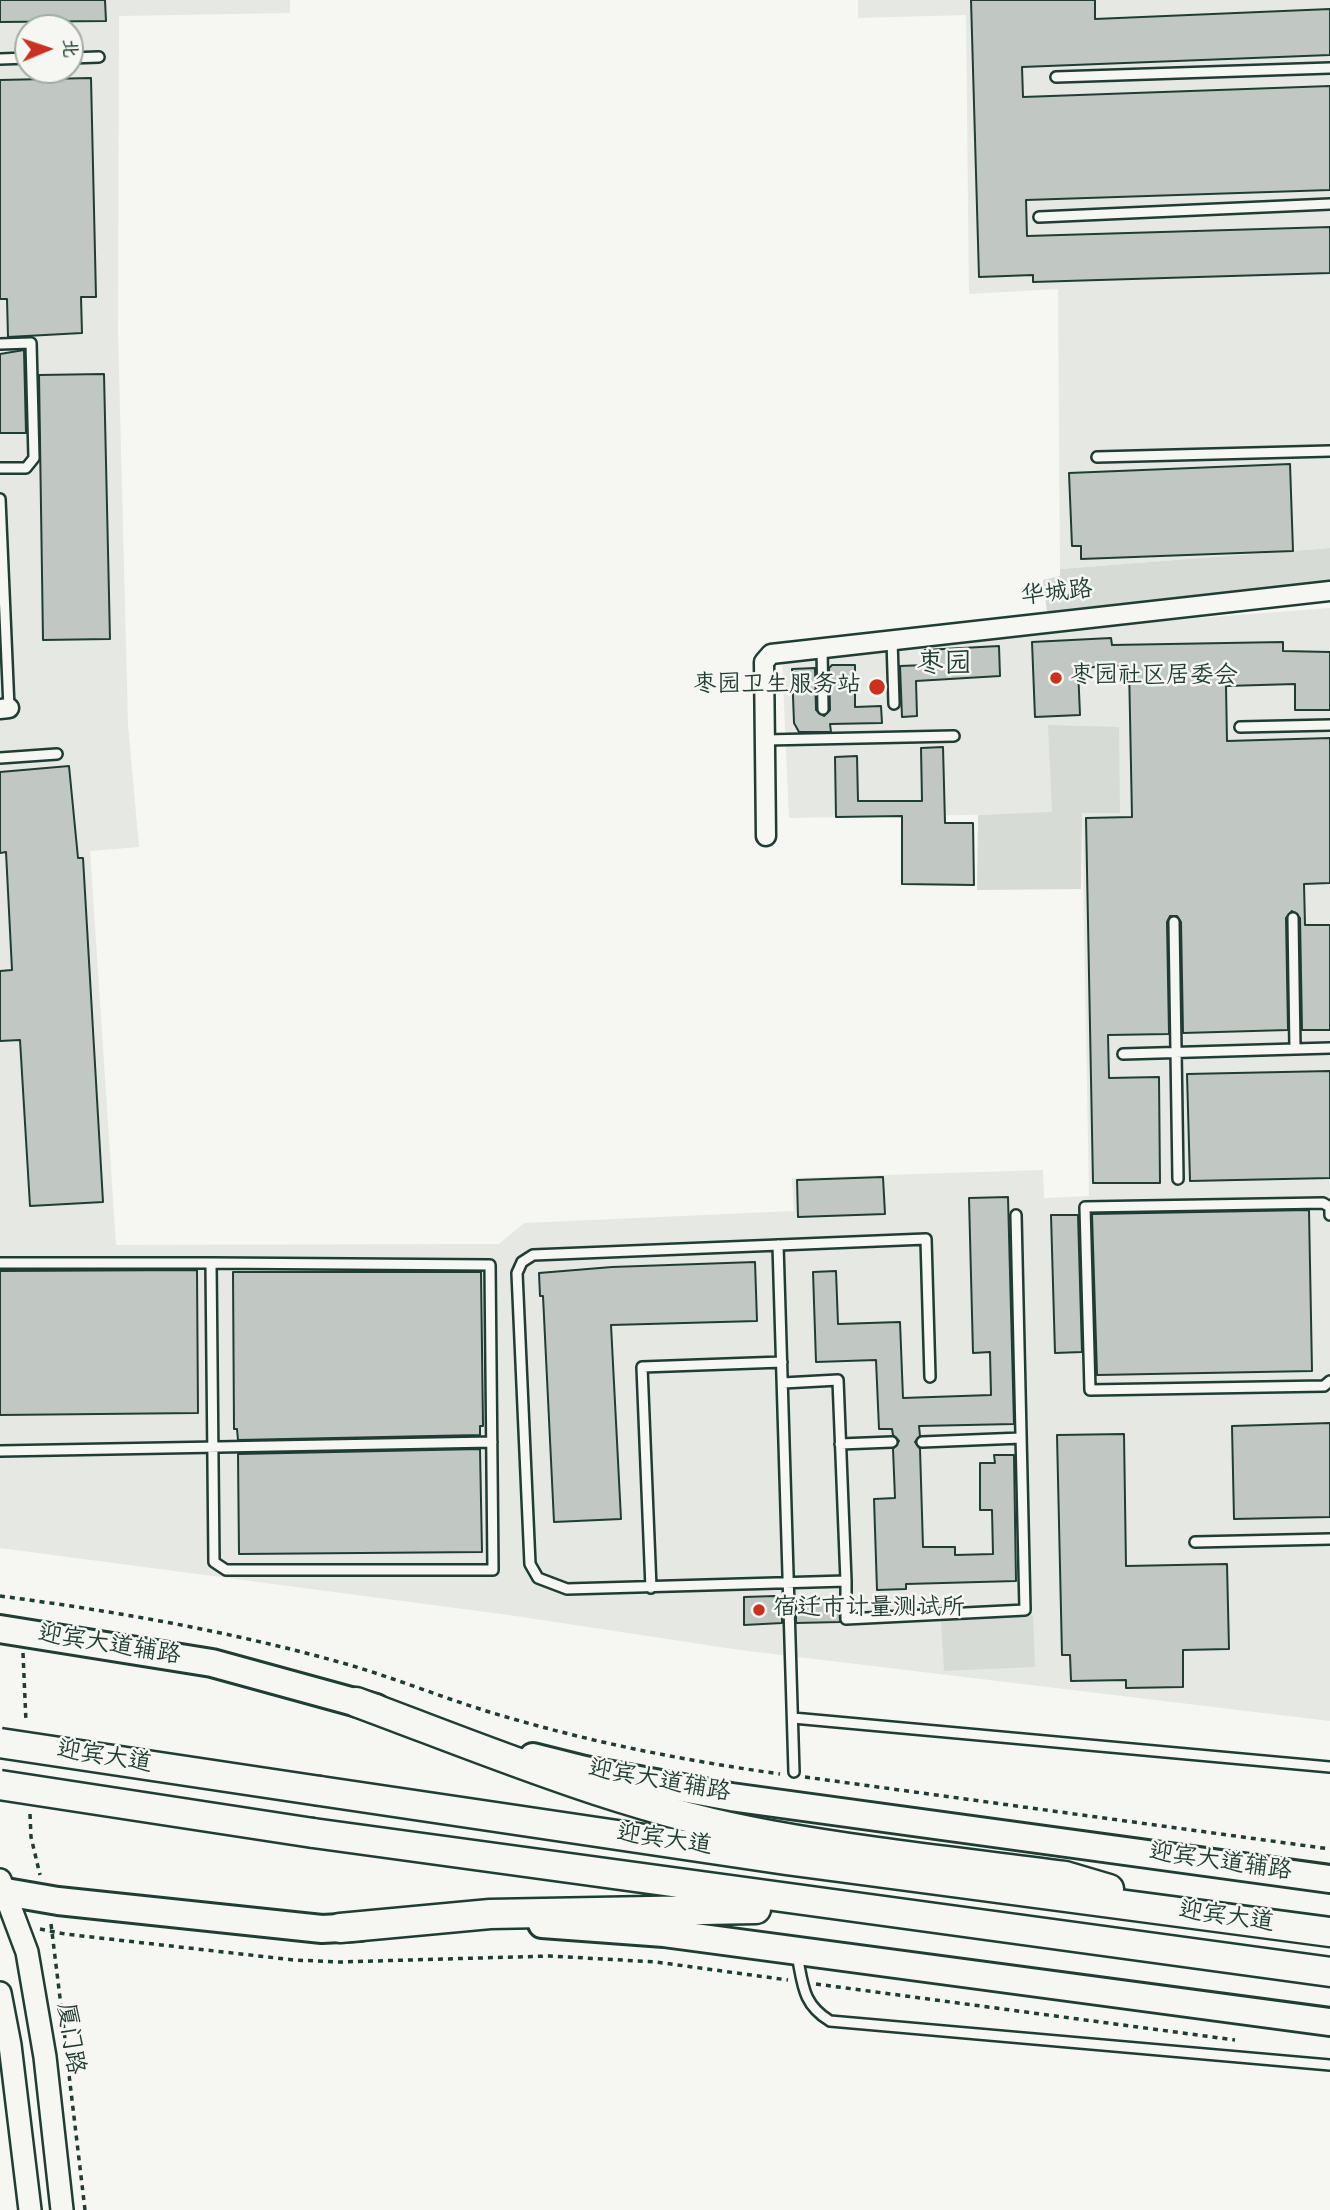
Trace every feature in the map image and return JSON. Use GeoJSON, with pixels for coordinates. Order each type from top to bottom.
{"type":"FeatureCollection","features":[{"type":"Feature","properties":{"kind":"highway"},"geometry":{"type":"LineString","coordinates":[[356,1702],[570,1782],[703,1819],[769,1835],[1065,1876],[1206,1916]]}},
{"type":"Feature","properties":{"kind":"highway","name":"迎宾大道"},"geometry":{"type":"LineString","coordinates":[[0,1744],[800,1862],[1330,1932]]}},
{"type":"Feature","properties":{"kind":"highway","name":"迎宾大道"},"geometry":{"type":"LineString","coordinates":[[0,1785],[313,1833],[1330,1972]]}},
{"type":"Feature","properties":{"kind":"highway"},"geometry":{"type":"LineString","coordinates":[[340,1928],[490,1914],[580,1911],[880,1911]]}},
{"type":"Feature","properties":{"kind":"main road","name":"迎宾大道辅路"},"geometry":{"type":"LineString","coordinates":[[0,1629],[212,1664],[356,1702],[522,1754],[598,1773],[731,1797],[1330,1879]]}},
{"type":"Feature","properties":{"kind":"main road"},"geometry":{"type":"LineString","coordinates":[[1,1887],[58,1901],[322,1929],[508,1922],[664,1933],[1330,2022]]}},
{"type":"Feature","properties":{"kind":"street","name":"华城路"},"geometry":{"type":"LineString","coordinates":[[765,740],[764,662],[771,654],[790,649],[1330,591]]}},
{"type":"Feature","properties":{"kind":"street"},"geometry":{"type":"LineString","coordinates":[[765,740],[766,836]]}},
{"type":"Feature","properties":{"kind":"street","name":"厦门路"},"geometry":{"type":"LineString","coordinates":[[1,1887],[27,1952],[45,2057],[62,2210]]}},
{"type":"Feature","properties":{"kind":"street"},"geometry":{"type":"LineString","coordinates":[[0,1993],[10,2045],[30,2210]]}},
{"type":"Feature","properties":{"kind":"lane"},"geometry":{"type":"LineString","coordinates":[[84,58],[99,57]]}},
{"type":"Feature","properties":{"kind":"lane"},"geometry":{"type":"LineString","coordinates":[[1056,77],[1330,68]]}},
{"type":"Feature","properties":{"kind":"lane"},"geometry":{"type":"LineString","coordinates":[[1039,217],[1330,204]]}},
{"type":"Feature","properties":{"kind":"lane"},"geometry":{"type":"LineString","coordinates":[[0,344],[31,343],[34,458],[26,468],[0,468]]}},
{"type":"Feature","properties":{"kind":"lane"},"geometry":{"type":"LineString","coordinates":[[1097,457],[1330,451]]}},
{"type":"Feature","properties":{"kind":"lane"},"geometry":{"type":"LineString","coordinates":[[0,499],[4,709]]}},
{"type":"Feature","properties":{"kind":"lane"},"geometry":{"type":"LineString","coordinates":[[892,638],[894,704]]}},
{"type":"Feature","properties":{"kind":"lane"},"geometry":{"type":"LineString","coordinates":[[822,646],[823,709]]}},
{"type":"Feature","properties":{"kind":"lane"},"geometry":{"type":"LineString","coordinates":[[1240,727],[1330,725]]}},
{"type":"Feature","properties":{"kind":"lane"},"geometry":{"type":"LineString","coordinates":[[765,740],[954,736]]}},
{"type":"Feature","properties":{"kind":"lane"},"geometry":{"type":"LineString","coordinates":[[0,758],[57,754]]}},
{"type":"Feature","properties":{"kind":"lane"},"geometry":{"type":"LineString","coordinates":[[1293,918],[1295,1049]]}},
{"type":"Feature","properties":{"kind":"lane"},"geometry":{"type":"LineString","coordinates":[[1174,922],[1178,1179]]}},
{"type":"Feature","properties":{"kind":"lane"},"geometry":{"type":"LineString","coordinates":[[1123,1054],[1330,1048]]}},
{"type":"Feature","properties":{"kind":"lane"},"geometry":{"type":"LineString","coordinates":[[1330,1214],[1330,1207],[1323,1203],[1085,1207],[1090,1390],[1324,1386],[1330,1381]]}},
{"type":"Feature","properties":{"kind":"lane"},"geometry":{"type":"LineString","coordinates":[[783,1383],[838,1380],[846,1619],[1025,1611],[1016,1215]]}},
{"type":"Feature","properties":{"kind":"lane"},"geometry":{"type":"LineString","coordinates":[[846,1581],[567,1589],[538,1578],[530,1564],[517,1273],[522,1262],[533,1255],[926,1239],[930,1377]]}},
{"type":"Feature","properties":{"kind":"lane"},"geometry":{"type":"LineString","coordinates":[[778,1245],[794,1775]]}},
{"type":"Feature","properties":{"kind":"lane"},"geometry":{"type":"LineString","coordinates":[[0,1263],[211,1263],[490,1265],[493,1570],[226,1570],[215,1562],[211,1447],[211,1263]]}},
{"type":"Feature","properties":{"kind":"lane"},"geometry":{"type":"LineString","coordinates":[[651,1588],[642,1367],[782,1362]]}},
{"type":"Feature","properties":{"kind":"lane"},"geometry":{"type":"LineString","coordinates":[[922,1442],[1021,1438]]}},
{"type":"Feature","properties":{"kind":"lane"},"geometry":{"type":"LineString","coordinates":[[0,1451],[492,1442]]}},
{"type":"Feature","properties":{"kind":"lane"},"geometry":{"type":"LineString","coordinates":[[840,1444],[892,1442]]}},
{"type":"Feature","properties":{"kind":"lane"},"geometry":{"type":"LineString","coordinates":[[1195,1542],[1330,1539]]}},
{"type":"Feature","properties":{"kind":"lane"},"geometry":{"type":"LineString","coordinates":[[793,1718],[1330,1767]]}},
{"type":"Feature","properties":{"kind":"lane"},"geometry":{"type":"LineString","coordinates":[[797,1955],[806,1999],[815,2012],[830,2021],[1330,2065]]}},
{"type":"Feature","properties":{"kind":"path"},"geometry":{"type":"LineString","coordinates":[[0,1596],[122,1615],[281,1647],[340,1662],[507,1718],[670,1758],[1330,1849]]}},
{"type":"Feature","properties":{"kind":"path"},"geometry":{"type":"LineString","coordinates":[[16,1923],[65,1934],[294,1960],[338,1962],[550,1956],[656,1962],[794,1981]]}},
{"type":"Feature","properties":{"kind":"path"},"geometry":{"type":"LineString","coordinates":[[808,1983],[1237,2041]]}},
{"type":"Feature","properties":{"kind":"shaded area"},"geometry":{"type":"Polygon","coordinates":[[[0,0],[290,0],[290,13],[119,16],[118,332],[128,725],[139,847],[90,851],[116,1245],[499,1244],[524,1223],[794,1211],[792,1178],[1043,1170],[1044,1198],[1089,1196],[1082,813],[789,818],[782,658],[1119,624],[1330,608],[1330,1721],[740,1650],[509,1615],[0,1548],[0,0]]]}},
{"type":"Feature","properties":{"kind":"shaded area"},"geometry":{"type":"Polygon","coordinates":[[[858,0],[1330,0],[1330,548],[1060,569],[1058,289],[969,294],[966,15],[858,18],[858,0]]]}},
{"type":"Feature","properties":{"kind":"shaded area"},"geometry":{"type":"Polygon","coordinates":[[[1330,548],[1330,585],[1047,612],[1043,580],[1060,576],[1060,569],[1330,548]]]}},
{"type":"Feature","properties":{"kind":"shaded area"},"geometry":{"type":"Polygon","coordinates":[[[1048,725],[1119,727],[1120,813],[1082,813],[1081,889],[977,890],[978,815],[1052,812],[1048,725]]]}},
{"type":"Feature","properties":{"kind":"shaded area"},"geometry":{"type":"Polygon","coordinates":[[[1033,1615],[1035,1667],[944,1671],[941,1620],[1033,1615]]]}},
{"type":"Feature","properties":{"kind":"building"},"geometry":{"type":"Polygon","coordinates":[[[0,0],[105,0],[106,21],[84,21],[84,14],[14,14],[14,22],[0,22],[0,0]]]}},
{"type":"Feature","properties":{"kind":"building"},"geometry":{"type":"Polygon","coordinates":[[[971,0],[1095,0],[1095,19],[1330,9],[1330,55],[1022,67],[1023,97],[1330,86],[1330,190],[1026,200],[1027,236],[1330,227],[1330,273],[1033,282],[1033,275],[979,277],[971,0]]]}},
{"type":"Feature","properties":{"kind":"building"},"geometry":{"type":"Polygon","coordinates":[[[84,78],[91,78],[96,297],[81,297],[82,333],[8,337],[7,299],[0,299],[0,80],[14,80],[14,84],[84,84],[84,78]]]}},
{"type":"Feature","properties":{"kind":"building"},"geometry":{"type":"Polygon","coordinates":[[[24,350],[26,433],[0,433],[0,354],[24,350]]]}},
{"type":"Feature","properties":{"kind":"building"},"geometry":{"type":"Polygon","coordinates":[[[104,374],[110,639],[43,640],[39,375],[104,374]]]}},
{"type":"Feature","properties":{"kind":"building"},"geometry":{"type":"Polygon","coordinates":[[[1290,464],[1293,551],[1081,559],[1081,546],[1072,546],[1069,473],[1290,464]]]}},
{"type":"Feature","properties":{"kind":"building"},"geometry":{"type":"Polygon","coordinates":[[[1111,638],[1112,645],[1283,642],[1283,651],[1330,652],[1330,710],[1295,710],[1295,684],[1226,686],[1227,741],[1330,738],[1330,883],[1304,884],[1305,925],[1330,925],[1330,1030],[1302,1030],[1300,918],[1292,911],[1286,918],[1288,1030],[1183,1033],[1181,922],[1177,916],[1170,916],[1167,922],[1169,1034],[1108,1035],[1109,1078],[1159,1077],[1160,1183],[1093,1183],[1086,818],[1132,817],[1129,665],[1078,668],[1080,715],[1035,717],[1032,642],[1111,638]]]}},
{"type":"Feature","properties":{"kind":"building"},"geometry":{"type":"Polygon","coordinates":[[[999,646],[1000,676],[916,681],[917,716],[902,717],[900,666],[926,665],[925,650],[999,646]]]}},
{"type":"Feature","properties":{"kind":"building"},"geometry":{"type":"Polygon","coordinates":[[[832,665],[855,665],[855,707],[881,706],[882,723],[830,724],[831,732],[799,732],[794,723],[792,669],[815,668],[816,710],[824,716],[830,710],[829,668],[832,665]]]}},
{"type":"Feature","properties":{"kind":"building"},"geometry":{"type":"Polygon","coordinates":[[[943,747],[945,823],[973,823],[974,885],[902,884],[902,816],[836,817],[835,757],[857,756],[858,801],[922,801],[921,748],[943,747]]]}},
{"type":"Feature","properties":{"kind":"building"},"geometry":{"type":"Polygon","coordinates":[[[69,766],[78,858],[83,858],[103,1202],[30,1206],[20,1040],[0,1041],[0,971],[12,970],[6,852],[0,853],[0,772],[69,766]]]}},
{"type":"Feature","properties":{"kind":"building"},"geometry":{"type":"Polygon","coordinates":[[[1330,1071],[1330,1178],[1190,1181],[1187,1074],[1330,1071]]]}},
{"type":"Feature","properties":{"kind":"building"},"geometry":{"type":"Polygon","coordinates":[[[883,1177],[885,1214],[798,1217],[797,1180],[883,1177]]]}},
{"type":"Feature","properties":{"kind":"building"},"geometry":{"type":"Polygon","coordinates":[[[1008,1197],[1014,1424],[919,1426],[920,1436],[915,1442],[920,1449],[923,1547],[955,1547],[955,1555],[993,1554],[992,1510],[980,1510],[980,1463],[995,1463],[994,1455],[1014,1455],[1016,1581],[906,1584],[906,1589],[877,1590],[874,1499],[895,1498],[893,1449],[899,1441],[893,1435],[892,1429],[879,1429],[876,1360],[816,1362],[813,1272],[836,1271],[838,1324],[900,1322],[903,1398],[991,1395],[990,1352],[973,1353],[969,1198],[1008,1197]]]}},
{"type":"Feature","properties":{"kind":"building"},"geometry":{"type":"Polygon","coordinates":[[[1309,1210],[1312,1371],[1097,1375],[1092,1214],[1309,1210]]]}},
{"type":"Feature","properties":{"kind":"building"},"geometry":{"type":"Polygon","coordinates":[[[1051,1215],[1078,1215],[1082,1352],[1055,1353],[1051,1215]]]}},
{"type":"Feature","properties":{"kind":"building"},"geometry":{"type":"Polygon","coordinates":[[[755,1262],[757,1321],[611,1325],[621,1519],[554,1522],[543,1296],[540,1296],[539,1273],[612,1267],[755,1262]]]}},
{"type":"Feature","properties":{"kind":"building"},"geometry":{"type":"Polygon","coordinates":[[[197,1270],[198,1413],[0,1415],[0,1271],[197,1270]]]}},
{"type":"Feature","properties":{"kind":"building"},"geometry":{"type":"Polygon","coordinates":[[[233,1272],[481,1272],[483,1426],[480,1426],[480,1435],[238,1440],[237,1429],[234,1429],[233,1272]]]}},
{"type":"Feature","properties":{"kind":"building"},"geometry":{"type":"Polygon","coordinates":[[[1330,1423],[1330,1517],[1234,1519],[1232,1426],[1330,1423]]]}},
{"type":"Feature","properties":{"kind":"building"},"geometry":{"type":"Polygon","coordinates":[[[1124,1434],[1126,1566],[1227,1564],[1229,1649],[1183,1650],[1183,1687],[1126,1688],[1126,1680],[1071,1681],[1070,1655],[1062,1655],[1057,1435],[1124,1434]]]}},
{"type":"Feature","properties":{"kind":"building"},"geometry":{"type":"Polygon","coordinates":[[[480,1449],[482,1552],[239,1554],[238,1454],[480,1449]]]}},
{"type":"Feature","properties":{"kind":"building"},"geometry":{"type":"Polygon","coordinates":[[[775,1596],[782,1599],[782,1623],[744,1625],[744,1597],[775,1596]]]}},
{"type":"Feature","properties":{"kind":"building"},"geometry":{"type":"Polygon","coordinates":[[[839,1598],[840,1622],[796,1623],[796,1599],[839,1598]]]}},
{"type":"Feature","properties":{"kind":"place","name":"枣园社区居委会"},"geometry":{"type":"Point","coordinates":[1056,678]}},
{"type":"Feature","properties":{"kind":"place","name":"枣园卫生服务站"},"geometry":{"type":"Point","coordinates":[877,687]}},
{"type":"Feature","properties":{"kind":"place","name":"宿迁市计量测试所"},"geometry":{"type":"Point","coordinates":[759,1610]}},
{"type":"Feature","properties":{"kind":"district","name":"枣园"},"geometry":{"type":"Point","coordinates":[944,667]}}]}
